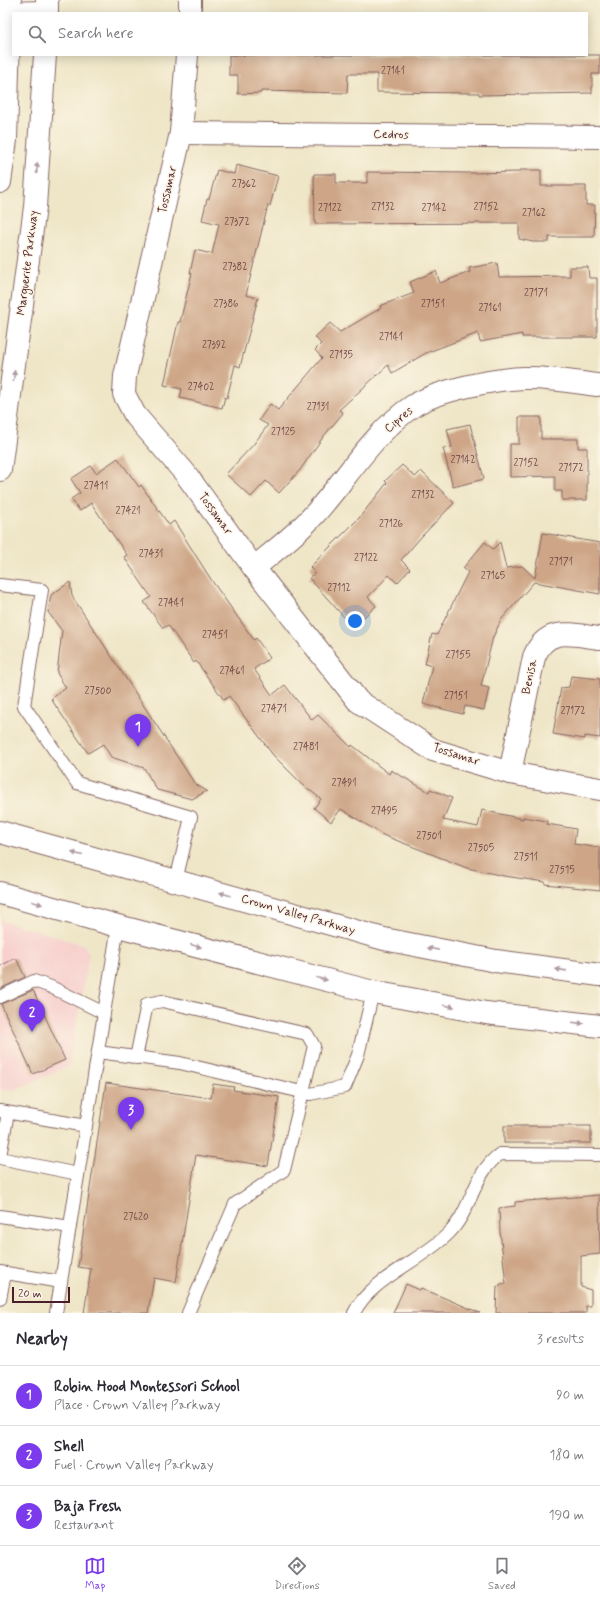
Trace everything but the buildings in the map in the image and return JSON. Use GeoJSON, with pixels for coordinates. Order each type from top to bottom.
{"type":"FeatureCollection","features":[{"type":"Feature","properties":{"kind":"street"},"geometry":{"type":"LineString","coordinates":[[190,0],[190,12]]}},
{"type":"Feature","properties":{"kind":"street"},"geometry":{"type":"LineString","coordinates":[[0,182],[6,140],[7,9],[47,8]]}},
{"type":"Feature","properties":{"kind":"street","name":"Marguerite Parkway"},"geometry":{"type":"LineString","coordinates":[[0,470],[10,407],[35,207],[45,56]]}},
{"type":"Feature","properties":{"kind":"street","name":"Tossamar"},"geometry":{"type":"LineString","coordinates":[[187,56],[181,133],[125,376],[124,394],[136,415],[185,473],[254,568],[358,701],[433,750],[510,773],[600,789]]}},
{"type":"Feature","properties":{"kind":"street","name":"Cedros"},"geometry":{"type":"LineString","coordinates":[[181,133],[600,137]]}},
{"type":"Feature","properties":{"kind":"street","name":"Cipres"},"geometry":{"type":"LineString","coordinates":[[254,568],[310,519],[343,482],[367,448],[413,406],[439,394],[481,384],[524,378],[597,385]]}},
{"type":"Feature","properties":{"kind":"street","name":"Benisa"},"geometry":{"type":"LineString","coordinates":[[510,773],[534,657],[539,645],[549,636],[564,634],[600,638]]}},
{"type":"Feature","properties":{"kind":"street","name":"Crown Valley Parkway"},"geometry":{"type":"LineString","coordinates":[[0,832],[384,939],[496,961],[600,975]]}},
{"type":"Feature","properties":{"kind":"street"},"geometry":{"type":"LineString","coordinates":[[0,892],[118,926],[373,992],[486,1013],[600,1026]]}},
{"type":"Feature","properties":{"kind":"lane"},"geometry":{"type":"LineString","coordinates":[[0,585],[42,590],[24,706],[77,783],[191,817],[176,881]]}},
{"type":"Feature","properties":{"kind":"lane"},"geometry":{"type":"LineString","coordinates":[[56,1313],[118,926]]}},
{"type":"Feature","properties":{"kind":"lane"},"geometry":{"type":"LineString","coordinates":[[0,996],[34,981],[51,987],[104,1013]]}},
{"type":"Feature","properties":{"kind":"lane"},"geometry":{"type":"LineString","coordinates":[[98,1052],[180,1064],[310,1094],[345,1087],[358,1055],[373,992]]}},
{"type":"Feature","properties":{"kind":"lane"},"geometry":{"type":"LineString","coordinates":[[136,1058],[147,1004],[162,1001],[307,1034],[314,1046],[284,1170],[235,1204],[188,1313]]}},
{"type":"Feature","properties":{"kind":"lane"},"geometry":{"type":"LineString","coordinates":[[78,1174],[0,1157],[4,1112],[86,1126]]}},
{"type":"Feature","properties":{"kind":"lane"},"geometry":{"type":"LineString","coordinates":[[354,1313],[358,1305],[373,1288],[442,1241],[459,1223],[482,1171],[489,1161],[500,1154],[600,1155]]}},
{"type":"Feature","properties":{"kind":"lane"},"geometry":{"type":"LineString","coordinates":[[0,1216],[70,1227]]}},
{"type":"Feature","properties":{"kind":"lane"},"geometry":{"type":"LineString","coordinates":[[0,1299],[3,1272],[61,1282]]}},
{"type":"Feature","properties":{"kind":"shaded area"},"geometry":{"type":"Polygon","coordinates":[[[0,920],[84,945],[89,954],[69,1066],[12,1091],[0,1089],[0,920]]]}},
{"type":"Feature","properties":{"kind":"place","name":"Robin Hood Montessori School"},"geometry":{"type":"Point","coordinates":[138,747]}},
{"type":"Feature","properties":{"kind":"place","name":"Shell"},"geometry":{"type":"Point","coordinates":[32,1032]}},
{"type":"Feature","properties":{"kind":"place","name":"Baja Fresh"},"geometry":{"type":"Point","coordinates":[131,1130]}}]}
